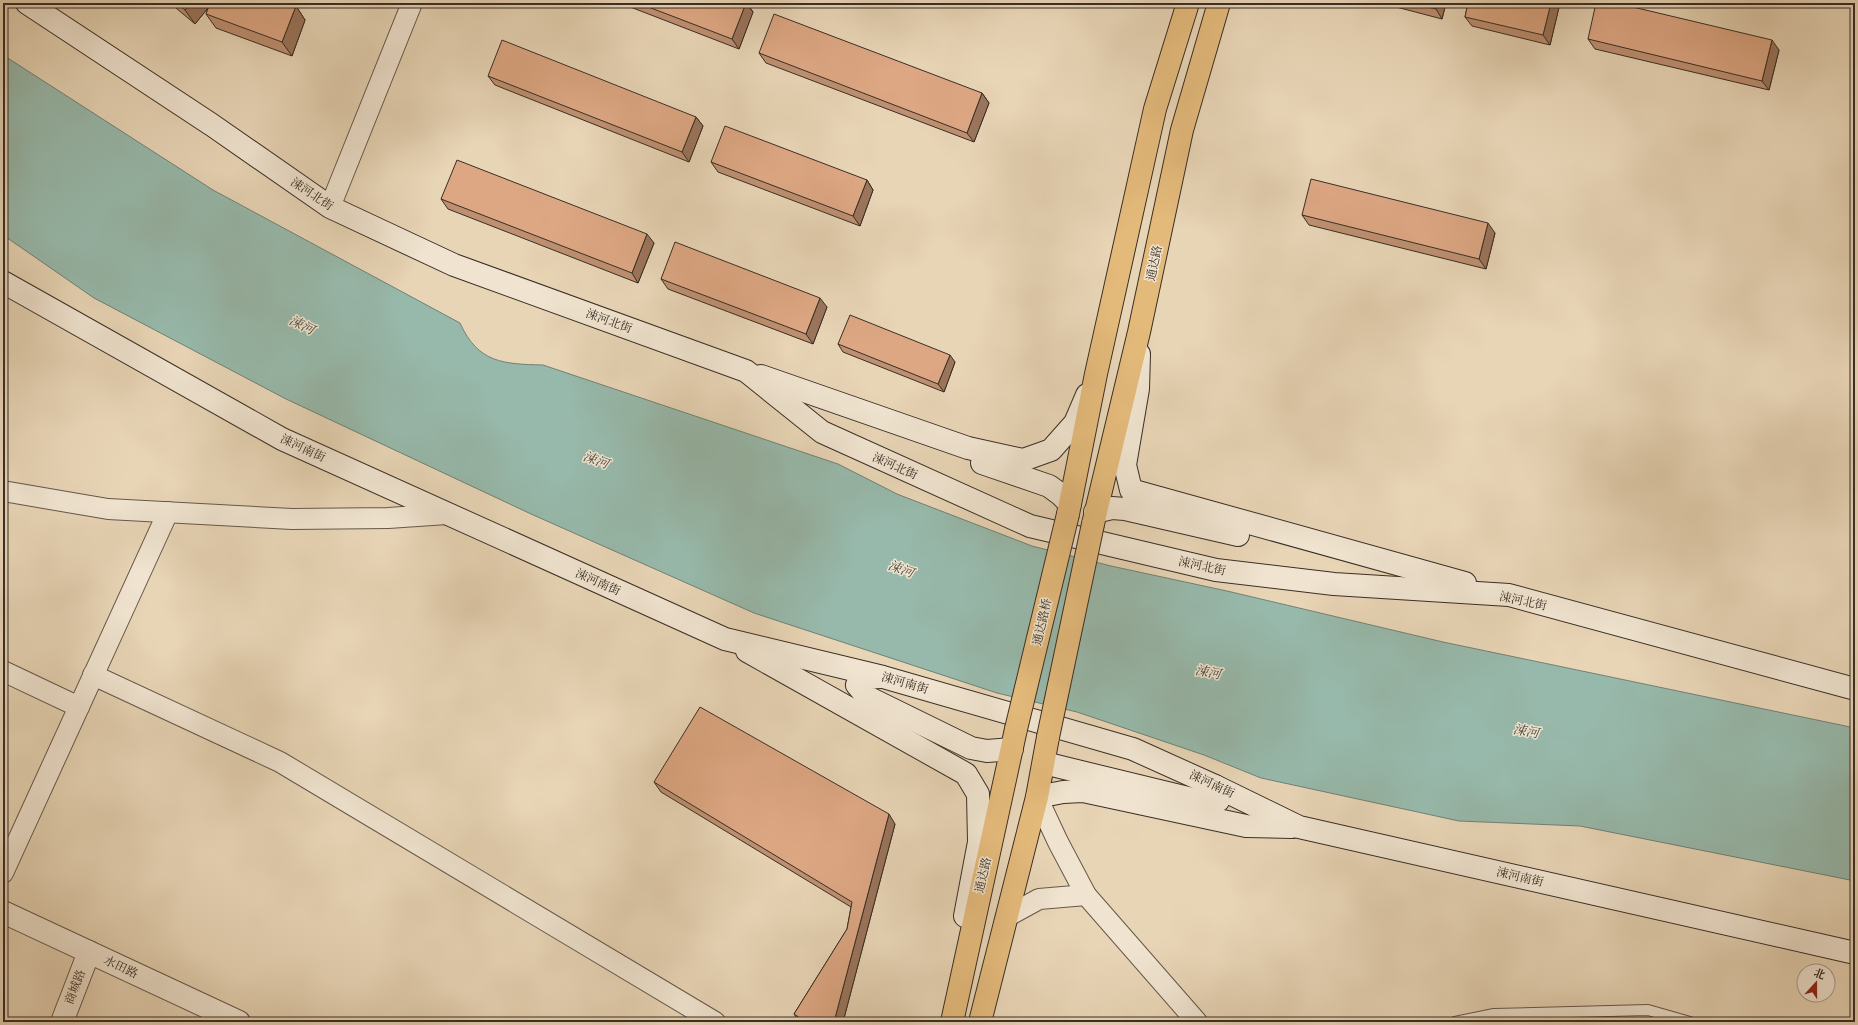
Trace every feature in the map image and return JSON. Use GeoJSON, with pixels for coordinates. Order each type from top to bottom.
{"type":"FeatureCollection","features":[{"type":"Feature","properties":{"kind":"main road","name":"涑河北街"},"geometry":{"type":"LineString","coordinates":[[27,3],[212,125],[330,207],[454,266],[746,371],[822,432],[839,441],[1030,526],[1216,570],[1334,584],[1509,595],[1855,689]]}},
{"type":"Feature","properties":{"kind":"main road"},"geometry":{"type":"LineString","coordinates":[[1069,509],[1096,374],[1154,109],[1188,3]]}},
{"type":"Feature","properties":{"kind":"main road","name":"通达路"},"geometry":{"type":"LineString","coordinates":[[1094,518],[1139,332],[1182,130],[1218,3]]}},
{"type":"Feature","properties":{"kind":"main road","name":"涑河南街"},"geometry":{"type":"LineString","coordinates":[[3,282],[282,439],[725,639],[883,676],[1133,749],[1215,786],[1299,827],[1855,953]]}},
{"type":"Feature","properties":{"kind":"main road"},"geometry":{"type":"LineString","coordinates":[[1139,332],[1138,389],[1125,465],[1131,490],[1509,595]]}},
{"type":"Feature","properties":{"kind":"main road"},"geometry":{"type":"LineString","coordinates":[[746,371],[968,448],[1023,460],[1051,450],[1075,423],[1096,374]]}},
{"type":"Feature","properties":{"kind":"main road"},"geometry":{"type":"LineString","coordinates":[[839,441],[835,432],[836,424],[840,418],[849,416],[1049,486],[1060,494],[1069,509]]}},
{"type":"Feature","properties":{"kind":"main road"},"geometry":{"type":"LineString","coordinates":[[980,1022],[1037,797],[1048,737],[1094,518],[1112,508],[1125,509],[1227,532],[1345,562],[1352,568],[1349,576],[1334,584]]}},
{"type":"Feature","properties":{"kind":"main road","name":"通达路桥"},"geometry":{"type":"LineString","coordinates":[[1014,739],[1069,509]]}},
{"type":"Feature","properties":{"kind":"main road"},"geometry":{"type":"LineString","coordinates":[[725,639],[966,774],[978,794],[979,842],[964,920],[966,953]]}},
{"type":"Feature","properties":{"kind":"main road"},"geometry":{"type":"LineString","coordinates":[[883,676],[861,678],[857,685],[867,697],[971,748],[987,751],[1014,739]]}},
{"type":"Feature","properties":{"kind":"main road","name":"通达路"},"geometry":{"type":"LineString","coordinates":[[952,1022],[1014,739]]}},
{"type":"Feature","properties":{"kind":"main road"},"geometry":{"type":"LineString","coordinates":[[1044,763],[1196,800],[1218,801],[1215,786]]}},
{"type":"Feature","properties":{"kind":"main road"},"geometry":{"type":"LineString","coordinates":[[1037,797],[1063,792],[1084,791],[1246,826],[1299,827]]}},
{"type":"Feature","properties":{"kind":"main road","name":"水田路"},"geometry":{"type":"LineString","coordinates":[[3,912],[239,1022]]}},
{"type":"Feature","properties":{"kind":"main road","name":"商城路"},"geometry":{"type":"LineString","coordinates":[[62,1022],[89,952]]}},
{"type":"Feature","properties":{"kind":"street"},"geometry":{"type":"LineString","coordinates":[[330,207],[412,3]]}},
{"type":"Feature","properties":{"kind":"street"},"geometry":{"type":"LineString","coordinates":[[3,491],[108,509],[292,519],[388,518],[448,514]]}},
{"type":"Feature","properties":{"kind":"street"},"geometry":{"type":"LineString","coordinates":[[3,873],[168,512]]}},
{"type":"Feature","properties":{"kind":"street"},"geometry":{"type":"LineString","coordinates":[[3,671],[79,707]]}},
{"type":"Feature","properties":{"kind":"street"},"geometry":{"type":"LineString","coordinates":[[93,675],[280,762],[715,1022]]}},
{"type":"Feature","properties":{"kind":"street"},"geometry":{"type":"LineString","coordinates":[[1037,797],[1058,842],[1086,895],[1196,1022]]}},
{"type":"Feature","properties":{"kind":"street"},"geometry":{"type":"LineString","coordinates":[[1008,916],[1039,899],[1086,895]]}},
{"type":"Feature","properties":{"kind":"lane"},"geometry":{"type":"LineString","coordinates":[[1455,1022],[1494,1014],[1648,1010],[1690,1022]]}},
{"type":"Feature","properties":{"kind":"water","name":"涑河"},"geometry":{"type":"Polygon","coordinates":[[[3,55],[213,190],[460,323],[467,336],[475,346],[484,354],[493,359],[516,364],[543,365],[838,464],[897,494],[1032,546],[1111,566],[1227,591],[1443,642],[1855,728],[1855,881],[1580,826],[1459,821],[1261,778],[1204,755],[1077,712],[997,693],[754,613],[531,514],[286,399],[94,298],[3,235],[3,55]]]}},
{"type":"Feature","properties":{"kind":"building"},"geometry":{"type":"Polygon","coordinates":[[[177,3],[190,3],[185,10],[177,3]]]}},
{"type":"Feature","properties":{"kind":"building"},"geometry":{"type":"Polygon","coordinates":[[[210,3],[289,3],[296,6],[282,42],[206,14],[210,3]]]}},
{"type":"Feature","properties":{"kind":"building"},"geometry":{"type":"Polygon","coordinates":[[[638,3],[746,3],[732,39],[638,3]]]}},
{"type":"Feature","properties":{"kind":"building"},"geometry":{"type":"Polygon","coordinates":[[[1412,3],[1437,3],[1436,9],[1412,3]]]}},
{"type":"Feature","properties":{"kind":"building"},"geometry":{"type":"Polygon","coordinates":[[[1468,3],[1551,3],[1543,35],[1465,17],[1468,3]]]}},
{"type":"Feature","properties":{"kind":"building"},"geometry":{"type":"Polygon","coordinates":[[[1596,3],[1616,3],[1772,40],[1762,81],[1588,39],[1596,3]]]}},
{"type":"Feature","properties":{"kind":"building"},"geometry":{"type":"Polygon","coordinates":[[[774,14],[982,93],[967,133],[759,53],[774,14]]]}},
{"type":"Feature","properties":{"kind":"building"},"geometry":{"type":"Polygon","coordinates":[[[502,40],[696,117],[682,152],[488,76],[502,40]]]}},
{"type":"Feature","properties":{"kind":"building"},"geometry":{"type":"Polygon","coordinates":[[[725,126],[867,180],[853,216],[711,162],[725,126]]]}},
{"type":"Feature","properties":{"kind":"building"},"geometry":{"type":"Polygon","coordinates":[[[457,160],[647,234],[632,273],[441,199],[457,160]]]}},
{"type":"Feature","properties":{"kind":"building"},"geometry":{"type":"Polygon","coordinates":[[[1311,179],[1488,223],[1479,259],[1302,215],[1311,179]]]}},
{"type":"Feature","properties":{"kind":"building"},"geometry":{"type":"Polygon","coordinates":[[[675,242],[820,298],[806,334],[661,279],[675,242]]]}},
{"type":"Feature","properties":{"kind":"building"},"geometry":{"type":"Polygon","coordinates":[[[850,315],[950,355],[938,384],[838,344],[850,315]]]}},
{"type":"Feature","properties":{"kind":"building"},"geometry":{"type":"Polygon","coordinates":[[[700,707],[889,814],[834,1022],[806,1022],[794,1014],[847,929],[852,902],[654,782],[700,707]]]}}]}
